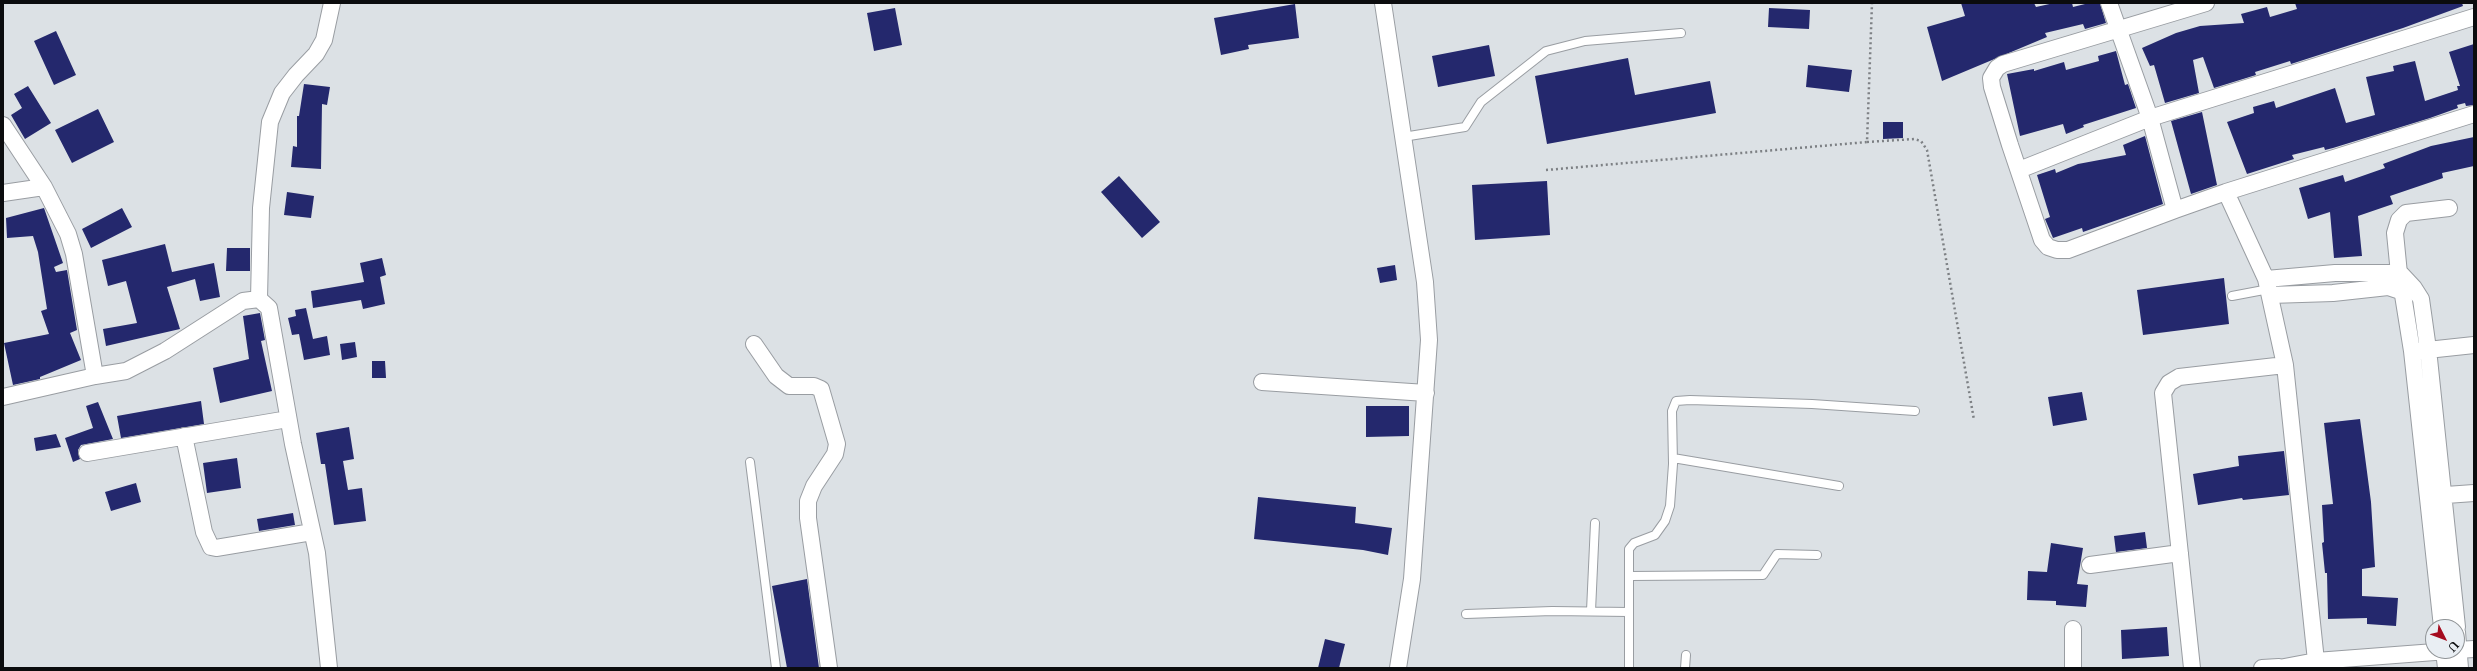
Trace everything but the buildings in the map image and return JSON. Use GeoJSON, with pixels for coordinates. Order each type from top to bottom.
{"type":"FeatureCollection","features":[{"type":"Feature","properties":{"kind":"street"},"geometry":{"type":"LineString","coordinates":[[259,299],[261,208],[270,122],[282,93],[296,75],[316,54],[324,40],[332,3]]}},
{"type":"Feature","properties":{"kind":"street"},"geometry":{"type":"LineString","coordinates":[[1383,3],[1425,282],[1429,340],[1412,579],[1398,668]]}},
{"type":"Feature","properties":{"kind":"street"},"geometry":{"type":"LineString","coordinates":[[2109,3],[2150,118],[2175,210]]}},
{"type":"Feature","properties":{"kind":"street"},"geometry":{"type":"LineString","coordinates":[[2206,3],[2118,31],[2003,64],[1993,74],[1992,87],[2042,240],[2048,247],[2057,250],[2068,250],[2226,192],[2474,114]]}},
{"type":"Feature","properties":{"kind":"street"},"geometry":{"type":"LineString","coordinates":[[2019,170],[2150,118],[2474,17]]}},
{"type":"Feature","properties":{"kind":"street"},"geometry":{"type":"LineString","coordinates":[[3,125],[44,187],[68,234],[74,254],[96,376]]}},
{"type":"Feature","properties":{"kind":"street"},"geometry":{"type":"LineString","coordinates":[[3,194],[44,187]]}},
{"type":"Feature","properties":{"kind":"street"},"geometry":{"type":"LineString","coordinates":[[2226,192],[2268,288],[2285,365],[2316,661]]}},
{"type":"Feature","properties":{"kind":"street"},"geometry":{"type":"LineString","coordinates":[[2449,208],[2406,213],[2400,220],[2395,233],[2400,273],[2400,291],[2405,305],[2455,619]]}},
{"type":"Feature","properties":{"kind":"street"},"geometry":{"type":"LineString","coordinates":[[2268,288],[2335,273],[2400,273],[2414,288],[2421,299],[2428,349],[2442,619]]}},
{"type":"Feature","properties":{"kind":"street"},"geometry":{"type":"LineString","coordinates":[[2333,293],[2335,273]]}},
{"type":"Feature","properties":{"kind":"street"},"geometry":{"type":"LineString","coordinates":[[2268,288],[2333,293],[2388,287],[2400,291]]}},
{"type":"Feature","properties":{"kind":"street"},"geometry":{"type":"LineString","coordinates":[[3,397],[96,376],[126,371],[198,331],[232,306],[247,300],[259,299],[269,308],[272,317],[288,419],[317,553],[329,668]]}},
{"type":"Feature","properties":{"kind":"street"},"geometry":{"type":"LineString","coordinates":[[754,344],[776,376],[789,386],[814,386],[821,389],[837,444],[835,454],[814,486],[808,501],[808,518],[829,668]]}},
{"type":"Feature","properties":{"kind":"street"},"geometry":{"type":"LineString","coordinates":[[2412,351],[2474,345]]}},
{"type":"Feature","properties":{"kind":"street"},"geometry":{"type":"LineString","coordinates":[[2192,668],[2163,398],[2166,386],[2172,380],[2179,377],[2285,365]]}},
{"type":"Feature","properties":{"kind":"street"},"geometry":{"type":"LineString","coordinates":[[1262,382],[1426,394]]}},
{"type":"Feature","properties":{"kind":"street"},"geometry":{"type":"LineString","coordinates":[[86,453],[288,419]]}},
{"type":"Feature","properties":{"kind":"street"},"geometry":{"type":"LineString","coordinates":[[184,436],[204,532],[211,547],[216,548],[312,532]]}},
{"type":"Feature","properties":{"kind":"street"},"geometry":{"type":"LineString","coordinates":[[2436,496],[2474,493]]}},
{"type":"Feature","properties":{"kind":"street"},"geometry":{"type":"LineString","coordinates":[[2090,564],[2180,553]]}},
{"type":"Feature","properties":{"kind":"street"},"geometry":{"type":"LineString","coordinates":[[2073,629],[2073,668]]}},
{"type":"Feature","properties":{"kind":"street"},"geometry":{"type":"LineString","coordinates":[[2262,668],[2316,661],[2425,653]]}},
{"type":"Feature","properties":{"kind":"lane"},"geometry":{"type":"LineString","coordinates":[[1403,137],[1465,126],[1481,102],[1546,51],[1585,41],[1681,33]]}},
{"type":"Feature","properties":{"kind":"lane"},"geometry":{"type":"LineString","coordinates":[[2232,296],[2268,288]]}},
{"type":"Feature","properties":{"kind":"lane"},"geometry":{"type":"LineString","coordinates":[[1629,668],[1629,549],[1634,543],[1655,535],[1665,521],[1670,506],[1673,458],[1672,412],[1676,401],[1681,400],[1915,411]]}},
{"type":"Feature","properties":{"kind":"lane"},"geometry":{"type":"LineString","coordinates":[[1673,458],[1839,486]]}},
{"type":"Feature","properties":{"kind":"lane"},"geometry":{"type":"LineString","coordinates":[[750,462],[776,668]]}},
{"type":"Feature","properties":{"kind":"lane"},"geometry":{"type":"LineString","coordinates":[[1591,611],[1595,523]]}},
{"type":"Feature","properties":{"kind":"lane"},"geometry":{"type":"LineString","coordinates":[[1630,576],[1763,575],[1777,554],[1817,555]]}},
{"type":"Feature","properties":{"kind":"lane"},"geometry":{"type":"LineString","coordinates":[[1466,614],[1591,611],[1629,612]]}},
{"type":"Feature","properties":{"kind":"lane"},"geometry":{"type":"LineString","coordinates":[[1685,668],[1686,655]]}},
{"type":"Feature","properties":{"kind":"path"},"geometry":{"type":"LineString","coordinates":[[1867,142],[1872,3]]}},
{"type":"Feature","properties":{"kind":"path"},"geometry":{"type":"LineString","coordinates":[[1546,170],[1867,142],[1914,139],[1921,141],[1927,150],[1974,420]]}}]}
